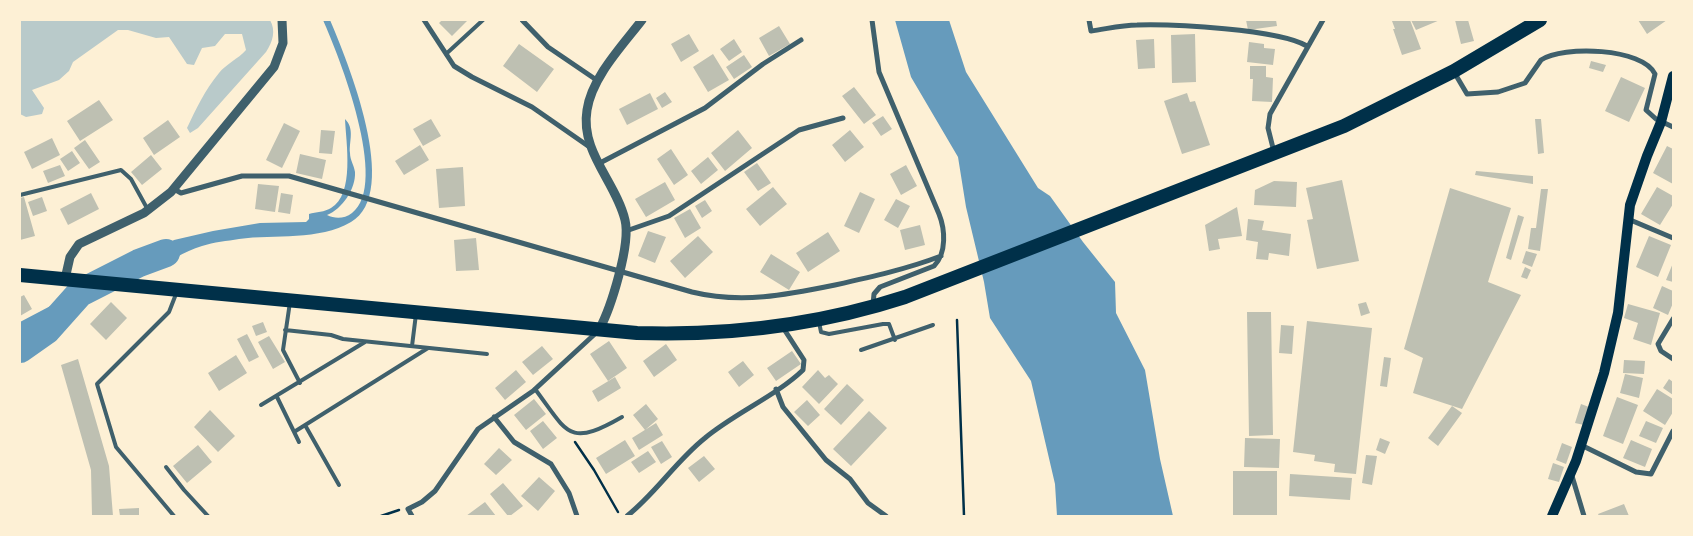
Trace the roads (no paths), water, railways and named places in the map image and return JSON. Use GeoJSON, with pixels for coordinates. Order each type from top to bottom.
{"type":"FeatureCollection","features":[{"type":"Feature","properties":{"kind":"highway"},"geometry":{"type":"LineString","coordinates":[[20,275],[599,330],[687,334],[782,325],[818,319],[905,297],[1274,154],[1368,115],[1454,71],[1540,20]]}},
{"type":"Feature","properties":{"kind":"main road"},"geometry":{"type":"LineString","coordinates":[[1552,516],[1571,473],[1604,373],[1616,323],[1628,218],[1636,186],[1661,122],[1673,76]]}},
{"type":"Feature","properties":{"kind":"street"},"geometry":{"type":"LineString","coordinates":[[65,279],[70,257],[79,244],[149,210],[174,189],[274,67],[283,43],[282,20]]}},
{"type":"Feature","properties":{"kind":"street"},"geometry":{"type":"LineString","coordinates":[[424,20],[446,54],[459,69],[525,103],[591,148]]}},
{"type":"Feature","properties":{"kind":"street"},"geometry":{"type":"LineString","coordinates":[[522,20],[533,34],[548,47],[598,81]]}},
{"type":"Feature","properties":{"kind":"street"},"geometry":{"type":"LineString","coordinates":[[412,516],[408,509],[422,502],[435,491],[474,433],[535,389],[599,330],[604,320],[620,270],[626,231],[622,211],[591,148],[587,131],[587,110],[598,81],[642,20]]}},
{"type":"Feature","properties":{"kind":"street"},"geometry":{"type":"LineString","coordinates":[[872,20],[879,72],[941,219],[941,256],[934,266],[880,287],[874,294],[873,306]]}},
{"type":"Feature","properties":{"kind":"street"},"geometry":{"type":"LineString","coordinates":[[1089,20],[1091,31],[1134,25],[1194,27],[1266,34],[1293,40],[1307,46]]}},
{"type":"Feature","properties":{"kind":"street"},"geometry":{"type":"LineString","coordinates":[[1274,154],[1269,118],[1307,46],[1324,20]]}},
{"type":"Feature","properties":{"kind":"street"},"geometry":{"type":"LineString","coordinates":[[598,164],[705,108],[763,64],[801,40]]}},
{"type":"Feature","properties":{"kind":"street"},"geometry":{"type":"LineString","coordinates":[[1454,71],[1464,90],[1473,95],[1520,86],[1529,80],[1541,60],[1576,50],[1634,58],[1648,64],[1655,74],[1646,110],[1661,122],[1673,127]]}},
{"type":"Feature","properties":{"kind":"street"},"geometry":{"type":"LineString","coordinates":[[626,231],[669,216],[799,130],[843,118]]}},
{"type":"Feature","properties":{"kind":"street"},"geometry":{"type":"LineString","coordinates":[[174,189],[181,193],[242,176],[289,176],[393,208],[620,270],[707,296],[746,299],[771,297],[862,279],[941,256]]}},
{"type":"Feature","properties":{"kind":"street"},"geometry":{"type":"LineString","coordinates":[[1628,218],[1673,238]]}},
{"type":"Feature","properties":{"kind":"street"},"geometry":{"type":"LineString","coordinates":[[1673,319],[1658,344],[1661,351],[1673,359]]}},
{"type":"Feature","properties":{"kind":"street"},"geometry":{"type":"LineString","coordinates":[[627,516],[648,498],[687,454],[704,439],[800,373],[805,366],[804,360],[782,325]]}},
{"type":"Feature","properties":{"kind":"street"},"geometry":{"type":"LineString","coordinates":[[776,389],[783,407],[826,460],[850,479],[868,504],[886,516]]}},
{"type":"Feature","properties":{"kind":"street"},"geometry":{"type":"LineString","coordinates":[[494,417],[514,442],[551,464],[569,493],[578,516]]}},
{"type":"Feature","properties":{"kind":"street"},"geometry":{"type":"LineString","coordinates":[[1581,445],[1636,472],[1651,474],[1673,431]]}},
{"type":"Feature","properties":{"kind":"street"},"geometry":{"type":"LineString","coordinates":[[1571,473],[1584,516]]}},
{"type":"Feature","properties":{"kind":"lane"},"geometry":{"type":"LineString","coordinates":[[446,54],[483,20]]}},
{"type":"Feature","properties":{"kind":"lane"},"geometry":{"type":"LineString","coordinates":[[20,194],[121,170],[131,180],[149,210]]}},
{"type":"Feature","properties":{"kind":"lane"},"geometry":{"type":"LineString","coordinates":[[174,516],[116,447],[97,384],[168,312],[177,289]]}},
{"type":"Feature","properties":{"kind":"lane"},"geometry":{"type":"LineString","coordinates":[[290,300],[283,350],[300,383]]}},
{"type":"Feature","properties":{"kind":"lane"},"geometry":{"type":"LineString","coordinates":[[412,346],[416,312]]}},
{"type":"Feature","properties":{"kind":"lane"},"geometry":{"type":"LineString","coordinates":[[818,319],[821,332],[829,334],[890,324],[895,340]]}},
{"type":"Feature","properties":{"kind":"lane"},"geometry":{"type":"LineString","coordinates":[[860,350],[895,340],[933,325]]}},
{"type":"Feature","properties":{"kind":"lane"},"geometry":{"type":"LineString","coordinates":[[285,330],[365,342],[487,354]]}},
{"type":"Feature","properties":{"kind":"lane"},"geometry":{"type":"LineString","coordinates":[[261,405],[365,342]]}},
{"type":"Feature","properties":{"kind":"lane"},"geometry":{"type":"LineString","coordinates":[[294,432],[428,348]]}},
{"type":"Feature","properties":{"kind":"lane"},"geometry":{"type":"LineString","coordinates":[[535,389],[566,431],[575,434],[597,431],[622,417]]}},
{"type":"Feature","properties":{"kind":"lane"},"geometry":{"type":"LineString","coordinates":[[277,397],[299,442]]}},
{"type":"Feature","properties":{"kind":"lane"},"geometry":{"type":"LineString","coordinates":[[305,425],[339,485]]}},
{"type":"Feature","properties":{"kind":"lane"},"geometry":{"type":"LineString","coordinates":[[166,467],[208,516]]}},
{"type":"Feature","properties":{"kind":"water"},"geometry":{"type":"Polygon","coordinates":[[[323,20],[330,20],[338,39],[358,94],[366,125],[371,156],[372,184],[365,207],[351,222],[325,232],[296,236],[239,239],[211,244],[195,248],[163,264],[150,268],[116,265],[132,254],[160,248],[174,240],[260,223],[306,222],[309,219],[309,214],[331,208],[339,201],[346,180],[345,119],[351,131],[350,156],[355,178],[347,198],[338,208],[327,215],[339,218],[352,213],[362,198],[366,176],[364,149],[349,89],[323,20]]]}},
{"type":"Feature","properties":{"kind":"water"},"geometry":{"type":"Polygon","coordinates":[[[895,20],[949,20],[966,72],[1038,188],[1050,196],[1115,282],[1116,313],[1145,370],[1160,459],[1173,516],[1057,516],[1055,484],[1031,381],[990,318],[984,282],[966,207],[958,157],[911,77],[895,20]]]}},
{"type":"Feature","properties":{"kind":"water"},"geometry":{"type":"Polygon","coordinates":[[[71,289],[107,294],[84,306],[43,338],[20,350],[20,346],[32,339],[35,334],[31,330],[20,334],[20,322],[58,302],[71,289]]]}},
{"type":"Feature","properties":{"kind":"waterway"},"geometry":{"type":"LineString","coordinates":[[20,349],[47,330],[80,293],[139,263],[166,253]]}}]}
